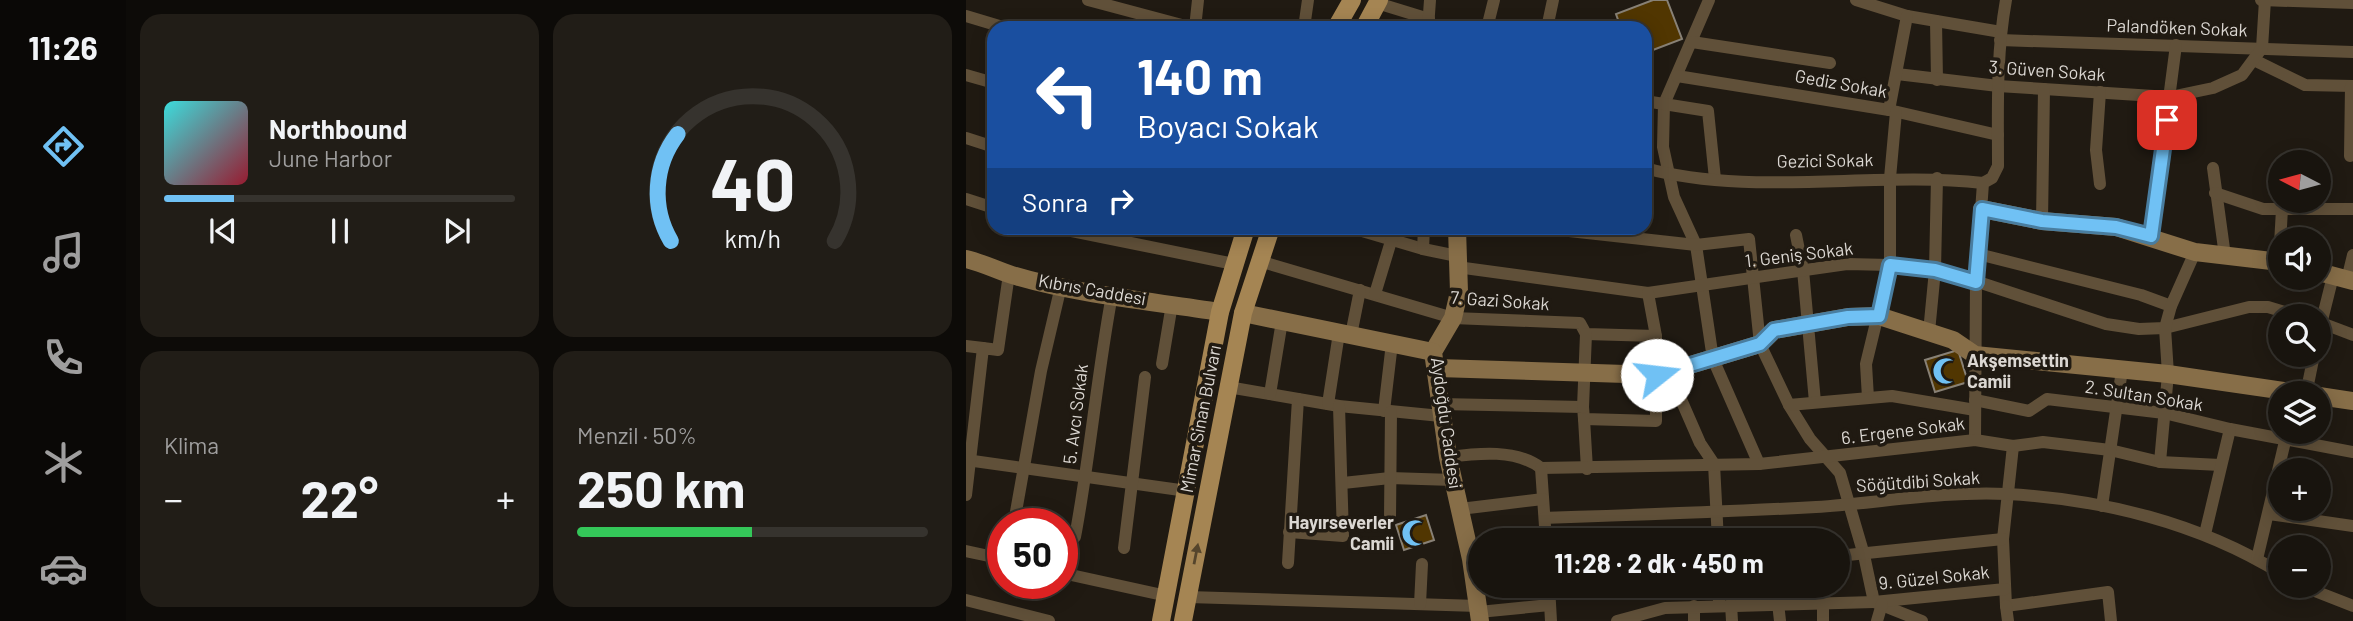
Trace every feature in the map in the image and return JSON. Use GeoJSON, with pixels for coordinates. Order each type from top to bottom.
{"type":"FeatureCollection","features":[{"type":"Feature","properties":{"kind":"main road"},"geometry":{"type":"LineString","coordinates":[[1340,21],[1352,0]]}},
{"type":"Feature","properties":{"kind":"main road"},"geometry":{"type":"LineString","coordinates":[[1368,21],[1378,2]]}},
{"type":"Feature","properties":{"kind":"main road"},"geometry":{"type":"LineString","coordinates":[[1982,209],[2042,221],[2116,227],[2195,252],[2268,261]]}},
{"type":"Feature","properties":{"kind":"main road","name":"Mimar Sinan Bulvarı"},"geometry":{"type":"LineString","coordinates":[[1161,621],[1220,312],[1244,235]]}},
{"type":"Feature","properties":{"kind":"main road","name":"Mimar Sinan Bulvarı"},"geometry":{"type":"LineString","coordinates":[[1183,621],[1243,313],[1268,235]]}},
{"type":"Feature","properties":{"kind":"main road","name":"Aydoğdu Caddesi"},"geometry":{"type":"LineString","coordinates":[[1457,235],[1459,292],[1453,317],[1435,360],[1448,457],[1468,534]]}},
{"type":"Feature","properties":{"kind":"main road","name":"Kıbrıs Caddesi"},"geometry":{"type":"LineString","coordinates":[[966,259],[989,264],[1009,274],[1061,286],[1220,312]]}},
{"type":"Feature","properties":{"kind":"main road"},"geometry":{"type":"LineString","coordinates":[[1243,313],[1392,343],[1435,360],[1582,374],[1663,374],[1760,344],[1774,330],[1848,317],[1879,316],[1953,340],[1975,355],[2168,374],[2268,388]]}},
{"type":"Feature","properties":{"kind":"main road"},"geometry":{"type":"LineString","coordinates":[[2331,398],[2353,401]]}},
{"type":"Feature","properties":{"kind":"main road"},"geometry":{"type":"LineString","coordinates":[[1167,596],[1170,621]]}},
{"type":"Feature","properties":{"kind":"street"},"geometry":{"type":"LineString","coordinates":[[1088,0],[1168,21]]}},
{"type":"Feature","properties":{"kind":"street"},"geometry":{"type":"LineString","coordinates":[[1195,21],[1198,0]]}},
{"type":"Feature","properties":{"kind":"street"},"geometry":{"type":"LineString","coordinates":[[1305,21],[1308,0]]}},
{"type":"Feature","properties":{"kind":"street"},"geometry":{"type":"LineString","coordinates":[[1428,21],[1430,0]]}},
{"type":"Feature","properties":{"kind":"street"},"geometry":{"type":"LineString","coordinates":[[1489,21],[1494,0]]}},
{"type":"Feature","properties":{"kind":"street"},"geometry":{"type":"LineString","coordinates":[[1548,21],[1553,0]]}},
{"type":"Feature","properties":{"kind":"street"},"geometry":{"type":"LineString","coordinates":[[1709,0],[1664,104],[1663,147],[1674,197],[1696,244],[1713,359],[1759,464]]}},
{"type":"Feature","properties":{"kind":"street","name":"Palandöken Sokak"},"geometry":{"type":"LineString","coordinates":[[1856,0],[1907,16],[2001,36],[2353,52]]}},
{"type":"Feature","properties":{"kind":"street"},"geometry":{"type":"LineString","coordinates":[[1975,440],[1976,282],[1983,183],[1992,178],[1998,166],[1998,86],[2001,36],[2007,0]]}},
{"type":"Feature","properties":{"kind":"street"},"geometry":{"type":"LineString","coordinates":[[2262,48],[2263,0],[2353,3]]}},
{"type":"Feature","properties":{"kind":"street"},"geometry":{"type":"LineString","coordinates":[[1378,2],[1421,21]]}},
{"type":"Feature","properties":{"kind":"street"},"geometry":{"type":"LineString","coordinates":[[966,16],[987,22]]}},
{"type":"Feature","properties":{"kind":"street"},"geometry":{"type":"LineString","coordinates":[[1868,398],[1866,365],[1890,265],[1893,111],[1907,16]]}},
{"type":"Feature","properties":{"kind":"street"},"geometry":{"type":"LineString","coordinates":[[1936,21],[1937,80]]}},
{"type":"Feature","properties":{"kind":"street"},"geometry":{"type":"LineString","coordinates":[[1692,42],[1830,63]]}},
{"type":"Feature","properties":{"kind":"street"},"geometry":{"type":"LineString","coordinates":[[2151,236],[2176,45]]}},
{"type":"Feature","properties":{"kind":"street","name":"3. Güven Sokak"},"geometry":{"type":"LineString","coordinates":[[1897,74],[1998,86],[2170,97],[2213,88],[2242,75],[2262,48]]}},
{"type":"Feature","properties":{"kind":"street"},"geometry":{"type":"LineString","coordinates":[[2254,60],[2305,85],[2352,86],[2350,156]]}},
{"type":"Feature","properties":{"kind":"street"},"geometry":{"type":"LineString","coordinates":[[966,75],[987,81]]}},
{"type":"Feature","properties":{"kind":"street","name":"Gediz Sokak"},"geometry":{"type":"LineString","coordinates":[[1677,76],[1893,111],[1998,135]]}},
{"type":"Feature","properties":{"kind":"street"},"geometry":{"type":"LineString","coordinates":[[2042,221],[2044,89]]}},
{"type":"Feature","properties":{"kind":"street"},"geometry":{"type":"LineString","coordinates":[[2100,92],[2096,150],[2100,184]]}},
{"type":"Feature","properties":{"kind":"street"},"geometry":{"type":"LineString","coordinates":[[1652,102],[1708,111],[1715,179]]}},
{"type":"Feature","properties":{"kind":"street"},"geometry":{"type":"LineString","coordinates":[[966,138],[987,145]]}},
{"type":"Feature","properties":{"kind":"street"},"geometry":{"type":"LineString","coordinates":[[2213,168],[2225,256]]}},
{"type":"Feature","properties":{"kind":"street","name":"Gezici Sokak"},"geometry":{"type":"LineString","coordinates":[[1652,170],[1715,179],[1831,181],[1937,178],[1983,183]]}},
{"type":"Feature","properties":{"kind":"street"},"geometry":{"type":"LineString","coordinates":[[1929,332],[1935,270],[1937,178]]}},
{"type":"Feature","properties":{"kind":"street"},"geometry":{"type":"LineString","coordinates":[[2215,193],[2268,209]]}},
{"type":"Feature","properties":{"kind":"street"},"geometry":{"type":"LineString","coordinates":[[966,199],[987,206]]}},
{"type":"Feature","properties":{"kind":"street"},"geometry":{"type":"LineString","coordinates":[[2331,209],[2353,209]]}},
{"type":"Feature","properties":{"kind":"street"},"geometry":{"type":"LineString","coordinates":[[1122,235],[1234,264]]}},
{"type":"Feature","properties":{"kind":"street"},"geometry":{"type":"LineString","coordinates":[[1375,294],[1393,235]]}},
{"type":"Feature","properties":{"kind":"street","name":"1. Geniş Sokak"},"geometry":{"type":"LineString","coordinates":[[1395,235],[1457,261],[1648,293],[1847,264],[1935,270],[2106,324],[2139,329],[2165,328],[2249,307],[2268,307]]}},
{"type":"Feature","properties":{"kind":"street"},"geometry":{"type":"LineString","coordinates":[[1423,249],[1424,235]]}},
{"type":"Feature","properties":{"kind":"street"},"geometry":{"type":"LineString","coordinates":[[1609,235],[1696,244],[1749,239],[1760,344],[1788,405],[1810,439],[1840,473],[1878,603],[1877,621]]}},
{"type":"Feature","properties":{"kind":"street"},"geometry":{"type":"LineString","coordinates":[[1796,235],[1815,402]]}},
{"type":"Feature","properties":{"kind":"street"},"geometry":{"type":"LineString","coordinates":[[2160,462],[2168,374],[2165,328],[2171,306],[2195,252]]}},
{"type":"Feature","properties":{"kind":"street"},"geometry":{"type":"LineString","coordinates":[[1978,254],[2141,295],[2171,306]]}},
{"type":"Feature","properties":{"kind":"street"},"geometry":{"type":"LineString","coordinates":[[2327,304],[2338,277],[2353,255]]}},
{"type":"Feature","properties":{"kind":"street","name":"7. Gazi Sokak"},"geometry":{"type":"LineString","coordinates":[[1259,261],[1453,317],[1580,323],[1586,334],[1656,336]]}},
{"type":"Feature","properties":{"kind":"street"},"geometry":{"type":"LineString","coordinates":[[966,346],[998,350],[1009,274]]}},
{"type":"Feature","properties":{"kind":"street"},"geometry":{"type":"LineString","coordinates":[[1017,508],[1041,371],[1061,286]]}},
{"type":"Feature","properties":{"kind":"street"},"geometry":{"type":"LineString","coordinates":[[1289,532],[1343,536],[1343,483],[1334,405],[1345,334],[1360,290]]}},
{"type":"Feature","properties":{"kind":"street"},"geometry":{"type":"LineString","coordinates":[[1648,293],[1663,374],[1714,464],[1718,528]]}},
{"type":"Feature","properties":{"kind":"street","name":"5. Avcı Sokak"},"geometry":{"type":"LineString","coordinates":[[1078,521],[1086,477],[1097,377],[1112,295]]}},
{"type":"Feature","properties":{"kind":"street"},"geometry":{"type":"LineString","coordinates":[[1162,364],[1172,304]]}},
{"type":"Feature","properties":{"kind":"street"},"geometry":{"type":"LineString","coordinates":[[1270,394],[1282,321]]}},
{"type":"Feature","properties":{"kind":"street"},"geometry":{"type":"LineString","coordinates":[[2331,329],[2353,335]]}},
{"type":"Feature","properties":{"kind":"street"},"geometry":{"type":"LineString","coordinates":[[1586,334],[1582,374],[1587,469]]}},
{"type":"Feature","properties":{"kind":"street"},"geometry":{"type":"LineString","coordinates":[[1390,518],[1387,412],[1392,343]]}},
{"type":"Feature","properties":{"kind":"street"},"geometry":{"type":"LineString","coordinates":[[966,495],[983,348]]}},
{"type":"Feature","properties":{"kind":"street"},"geometry":{"type":"LineString","coordinates":[[2102,506],[2122,370]]}},
{"type":"Feature","properties":{"kind":"street"},"geometry":{"type":"LineString","coordinates":[[1228,387],[1387,412],[1441,410],[1583,413],[1656,421],[1663,374]]}},
{"type":"Feature","properties":{"kind":"street"},"geometry":{"type":"LineString","coordinates":[[1125,548],[1145,377]]}},
{"type":"Feature","properties":{"kind":"street","name":"2. Sultan Sokak"},"geometry":{"type":"LineString","coordinates":[[1788,405],[1892,396],[2029,411],[2047,399],[2164,413],[2230,429],[2268,434]]}},
{"type":"Feature","properties":{"kind":"street"},"geometry":{"type":"LineString","coordinates":[[1288,563],[1298,398]]}},
{"type":"Feature","properties":{"kind":"street"},"geometry":{"type":"LineString","coordinates":[[2205,534],[2230,429]]}},
{"type":"Feature","properties":{"kind":"street","name":"6. Ergene Sokak"},"geometry":{"type":"LineString","coordinates":[[1448,457],[1511,455],[1528,458],[1541,468],[1759,464],[1975,440],[2013,446],[2043,442],[2110,450],[2160,462],[2220,465]]}},
{"type":"Feature","properties":{"kind":"street","name":"2. Sultan Sokak"},"geometry":{"type":"LineString","coordinates":[[2320,444],[2353,452]]}},
{"type":"Feature","properties":{"kind":"street"},"geometry":{"type":"LineString","coordinates":[[2008,621],[2003,539],[2013,446]]}},
{"type":"Feature","properties":{"kind":"street"},"geometry":{"type":"LineString","coordinates":[[969,460],[1187,491]]}},
{"type":"Feature","properties":{"kind":"street"},"geometry":{"type":"LineString","coordinates":[[1541,468],[1545,528]]}},
{"type":"Feature","properties":{"kind":"street"},"geometry":{"type":"LineString","coordinates":[[1343,483],[1390,478],[1453,480]]}},
{"type":"Feature","properties":{"kind":"street","name":"Söğütdibi Sokak"},"geometry":{"type":"LineString","coordinates":[[1545,518],[1717,513],[1851,505],[1923,497],[2007,494],[2102,506],[2205,534],[2268,565]]}},
{"type":"Feature","properties":{"kind":"street"},"geometry":{"type":"LineString","coordinates":[[1460,509],[1543,499]]}},
{"type":"Feature","properties":{"kind":"street"},"geometry":{"type":"LineString","coordinates":[[2258,559],[2268,518]]}},
{"type":"Feature","properties":{"kind":"street"},"geometry":{"type":"LineString","coordinates":[[2318,521],[2353,526]]}},
{"type":"Feature","properties":{"kind":"street"},"geometry":{"type":"LineString","coordinates":[[1850,556],[2003,539]]}},
{"type":"Feature","properties":{"kind":"street"},"geometry":{"type":"LineString","coordinates":[[966,551],[987,556]]}},
{"type":"Feature","properties":{"kind":"street"},"geometry":{"type":"LineString","coordinates":[[1420,604],[1422,564]]}},
{"type":"Feature","properties":{"kind":"street"},"geometry":{"type":"LineString","coordinates":[[1078,577],[1167,596]]}},
{"type":"Feature","properties":{"kind":"street","name":"9. Güzel Sokak"},"geometry":{"type":"LineString","coordinates":[[1617,621],[1694,606],[1878,603],[2005,589]]}},
{"type":"Feature","properties":{"kind":"street"},"geometry":{"type":"LineString","coordinates":[[2006,606],[2108,593],[2111,621]]}},
{"type":"Feature","properties":{"kind":"street"},"geometry":{"type":"LineString","coordinates":[[1188,597],[1420,604],[1479,613],[1550,605]]}},
{"type":"Feature","properties":{"kind":"street"},"geometry":{"type":"LineString","coordinates":[[2331,597],[2353,606]]}},
{"type":"Feature","properties":{"kind":"street"},"geometry":{"type":"LineString","coordinates":[[1550,598],[1551,621]]}},
{"type":"Feature","properties":{"kind":"street"},"geometry":{"type":"LineString","coordinates":[[1723,598],[1732,621]]}},
{"type":"Feature","properties":{"kind":"street"},"geometry":{"type":"LineString","coordinates":[[966,600],[1049,621]]}},
{"type":"Feature","properties":{"kind":"street"},"geometry":{"type":"LineString","coordinates":[[1779,603],[1780,621]]}},
{"type":"Feature","properties":{"kind":"street"},"geometry":{"type":"LineString","coordinates":[[1823,603],[1824,621]]}},
{"type":"Feature","properties":{"kind":"street"},"geometry":{"type":"LineString","coordinates":[[1878,603],[1922,621]]}},
{"type":"Feature","properties":{"kind":"street"},"geometry":{"type":"LineString","coordinates":[[1694,606],[1694,621]]}},
{"type":"Feature","properties":{"kind":"building"},"geometry":{"type":"Polygon","coordinates":[[[1653,0],[1667,0],[1682,39],[1652,50],[1652,21],[1618,21],[1616,14],[1653,0]]]}},
{"type":"Feature","properties":{"kind":"building","name":"Akşemsettin Camii"},"geometry":{"type":"Polygon","coordinates":[[[1958,350],[1968,382],[1935,392],[1925,360],[1958,350]]]}},
{"type":"Feature","properties":{"kind":"building","name":"Hayırseverler Camii"},"geometry":{"type":"Polygon","coordinates":[[[1426,515],[1434,540],[1404,550],[1396,525],[1426,515]]]}},
{"type":"Feature","properties":{"kind":"place","name":"Akşemsettin Camii"},"geometry":{"type":"Point","coordinates":[1946,371]}},
{"type":"Feature","properties":{"kind":"place","name":"Hayırseverler Camii"},"geometry":{"type":"Point","coordinates":[1415,533]}},
{"type":"Feature","properties":{"kind":"route"},"geometry":{"type":"LineString","coordinates":[[1657,375],[1760,344],[1774,330],[1848,317],[1879,316],[1890,265],[1935,270],[1976,282],[1982,209],[2042,221],[2116,227],[2151,236],[2167,120]]}}]}
